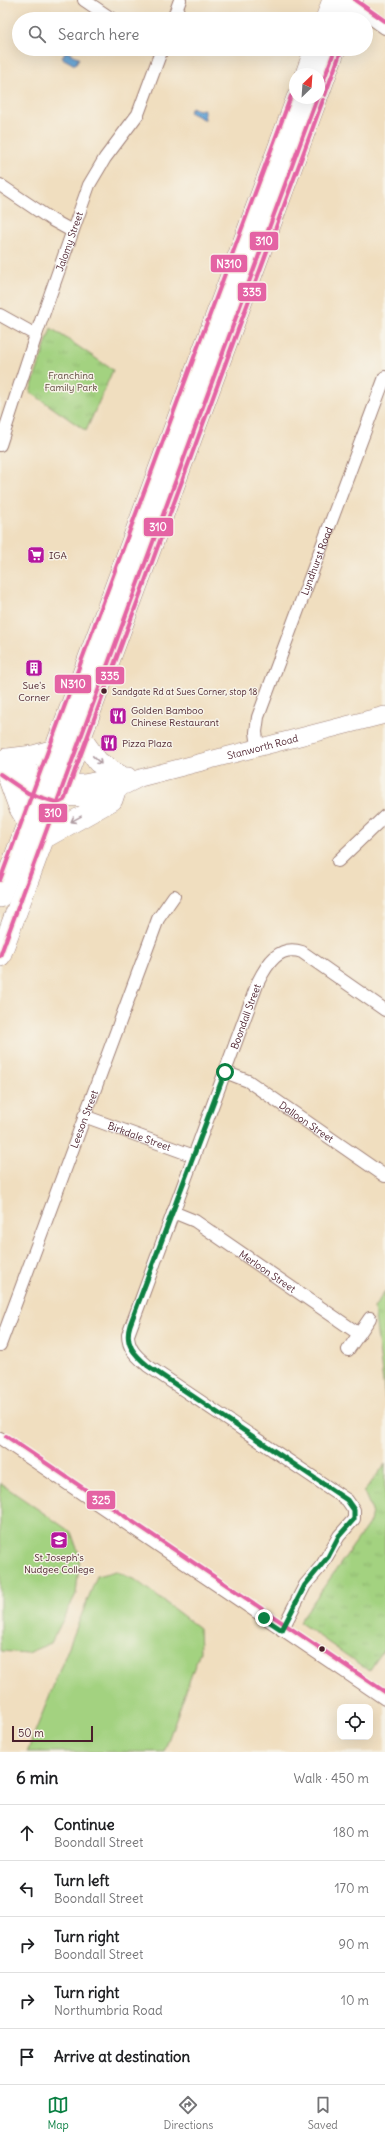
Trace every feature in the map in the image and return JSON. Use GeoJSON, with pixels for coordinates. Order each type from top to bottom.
{"type":"FeatureCollection","features":[{"type":"Feature","properties":{"kind":"highway"},"geometry":{"type":"LineString","coordinates":[[337,12],[346,6]]}},
{"type":"Feature","properties":{"kind":"highway"},"geometry":{"type":"LineString","coordinates":[[308,68],[312,56]]}},
{"type":"Feature","properties":{"kind":"highway"},"geometry":{"type":"LineString","coordinates":[[325,76],[332,56]]}},
{"type":"Feature","properties":{"kind":"highway"},"geometry":{"type":"LineString","coordinates":[[0,897],[295,104]]}},
{"type":"Feature","properties":{"kind":"highway"},"geometry":{"type":"LineString","coordinates":[[0,956],[315,104]]}},
{"type":"Feature","properties":{"kind":"highway"},"geometry":{"type":"LineString","coordinates":[[44,838],[112,800],[118,782],[98,762],[80,738]]}},
{"type":"Feature","properties":{"kind":"highway"},"geometry":{"type":"LineString","coordinates":[[28,822],[19,807],[3,763],[54,750]]}},
{"type":"Feature","properties":{"kind":"main road","name":"Stanworth Road"},"geometry":{"type":"LineString","coordinates":[[3,763],[25,784],[42,785],[62,789],[78,799],[118,782],[140,778],[385,715]]}},
{"type":"Feature","properties":{"kind":"street"},"geometry":{"type":"LineString","coordinates":[[84,0],[102,12]]}},
{"type":"Feature","properties":{"kind":"street"},"geometry":{"type":"LineString","coordinates":[[176,12],[180,0]]}},
{"type":"Feature","properties":{"kind":"street"},"geometry":{"type":"LineString","coordinates":[[346,6],[357,12]]}},
{"type":"Feature","properties":{"kind":"street"},"geometry":{"type":"LineString","coordinates":[[373,21],[385,28]]}},
{"type":"Feature","properties":{"kind":"street","name":"Jalomy Street"},"geometry":{"type":"LineString","coordinates":[[1,439],[72,231],[96,172],[138,114],[159,56]]}},
{"type":"Feature","properties":{"kind":"street"},"geometry":{"type":"LineString","coordinates":[[0,185],[52,220],[72,231]]}},
{"type":"Feature","properties":{"kind":"street"},"geometry":{"type":"LineString","coordinates":[[0,315],[17,326],[36,335]]}},
{"type":"Feature","properties":{"kind":"street","name":"Lyndhurst Road"},"geometry":{"type":"LineString","coordinates":[[258,747],[256,732],[258,717],[385,377]]}},
{"type":"Feature","properties":{"kind":"street"},"geometry":{"type":"LineString","coordinates":[[338,861],[375,823],[385,816]]}},
{"type":"Feature","properties":{"kind":"street","name":"Leeson Street"},"geometry":{"type":"LineString","coordinates":[[0,1345],[158,919],[174,896]]}},
{"type":"Feature","properties":{"kind":"street","name":"Boondall Street"},"geometry":{"type":"LineString","coordinates":[[282,1630],[305,1585],[328,1557],[339,1536],[354,1519],[354,1510],[347,1500],[148,1366],[133,1352],[128,1340],[128,1330],[263,970],[273,958],[286,950],[302,952],[385,1010]]}},
{"type":"Feature","properties":{"kind":"street","name":"Dalloon Street"},"geometry":{"type":"LineString","coordinates":[[225,1072],[248,1081],[385,1176]]}},
{"type":"Feature","properties":{"kind":"street","name":"Birkdale Street"},"geometry":{"type":"LineString","coordinates":[[84,1116],[194,1156]]}},
{"type":"Feature","properties":{"kind":"street","name":"Merloon Street"},"geometry":{"type":"LineString","coordinates":[[173,1212],[194,1221],[359,1334]]}},
{"type":"Feature","properties":{"kind":"street"},"geometry":{"type":"LineString","coordinates":[[348,1350],[370,1318]]}},
{"type":"Feature","properties":{"kind":"street"},"geometry":{"type":"LineString","coordinates":[[0,1438],[385,1699]]}},
{"type":"Feature","properties":{"kind":"green space","name":"Franchina Family Park"},"geometry":{"type":"Polygon","coordinates":[[[51,328],[113,370],[86,431],[30,392],[51,328]]]}},
{"type":"Feature","properties":{"kind":"green space"},"geometry":{"type":"Polygon","coordinates":[[[385,1291],[385,1399],[374,1308],[385,1291]]]}},
{"type":"Feature","properties":{"kind":"green space"},"geometry":{"type":"Polygon","coordinates":[[[385,1464],[385,1648],[369,1671],[299,1622],[370,1522],[372,1511],[364,1492],[385,1464]]]}},
{"type":"Feature","properties":{"kind":"green space"},"geometry":{"type":"Polygon","coordinates":[[[0,1483],[71,1532],[80,1557],[76,1594],[51,1643],[27,1653],[0,1651],[0,1483]]]}},
{"type":"Feature","properties":{"kind":"green space"},"geometry":{"type":"Polygon","coordinates":[[[116,1571],[137,1581],[199,1628],[200,1651],[164,1752],[27,1752],[97,1576],[116,1571]]]}},
{"type":"Feature","properties":{"kind":"water"},"geometry":{"type":"Polygon","coordinates":[[[63,56],[75,56],[79,58],[75,65],[62,58],[63,56]]]}},
{"type":"Feature","properties":{"kind":"water"},"geometry":{"type":"Polygon","coordinates":[[[192,107],[198,110],[204,109],[205,120],[189,112],[192,107]]]}},
{"type":"Feature","properties":{"kind":"transit line","name":"325"},"geometry":{"type":"LineString","coordinates":[[355,0],[372,12]]}},
{"type":"Feature","properties":{"kind":"transit line","name":"325"},"geometry":{"type":"LineString","coordinates":[[373,13],[385,21]]}},
{"type":"Feature","properties":{"kind":"transit line","name":"310"},"geometry":{"type":"LineString","coordinates":[[325,76],[332,56]]}},
{"type":"Feature","properties":{"kind":"transit line","name":"335"},"geometry":{"type":"LineString","coordinates":[[325,95],[339,56]]}},
{"type":"Feature","properties":{"kind":"transit line","name":"N310"},"geometry":{"type":"LineString","coordinates":[[0,880],[289,101]]}},
{"type":"Feature","properties":{"kind":"transit line","name":"310"},"geometry":{"type":"LineString","coordinates":[[0,956],[315,104]]}},
{"type":"Feature","properties":{"kind":"transit line","name":"335"},"geometry":{"type":"LineString","coordinates":[[0,774],[28,793],[58,803],[64,800],[322,104]]}},
{"type":"Feature","properties":{"kind":"transit line","name":"325"},"geometry":{"type":"LineString","coordinates":[[6,1436],[385,1692]]}},
{"type":"Feature","properties":{"kind":"place","name":"IGA"},"geometry":{"type":"Point","coordinates":[36,555]}},
{"type":"Feature","properties":{"kind":"place","name":"Sue's Corner"},"geometry":{"type":"Point","coordinates":[34,668]}},
{"type":"Feature","properties":{"kind":"place","name":"Sandgate Rd at Sues Corner, stop 18"},"geometry":{"type":"Point","coordinates":[104,691]}},
{"type":"Feature","properties":{"kind":"place","name":"Golden Bamboo Chinese Restaurant"},"geometry":{"type":"Point","coordinates":[118,716]}},
{"type":"Feature","properties":{"kind":"place","name":"Pizza Plaza"},"geometry":{"type":"Point","coordinates":[109,743]}},
{"type":"Feature","properties":{"kind":"place","name":"St Joseph's Nudgee College"},"geometry":{"type":"Point","coordinates":[59,1540]}},
{"type":"Feature","properties":{"kind":"route"},"geometry":{"type":"LineString","coordinates":[[225,1072],[128,1330],[128,1340],[133,1352],[148,1366],[347,1500],[353,1507],[355,1515],[354,1519],[339,1536],[328,1557],[305,1585],[294,1610],[282,1630],[264,1618]]}}]}
